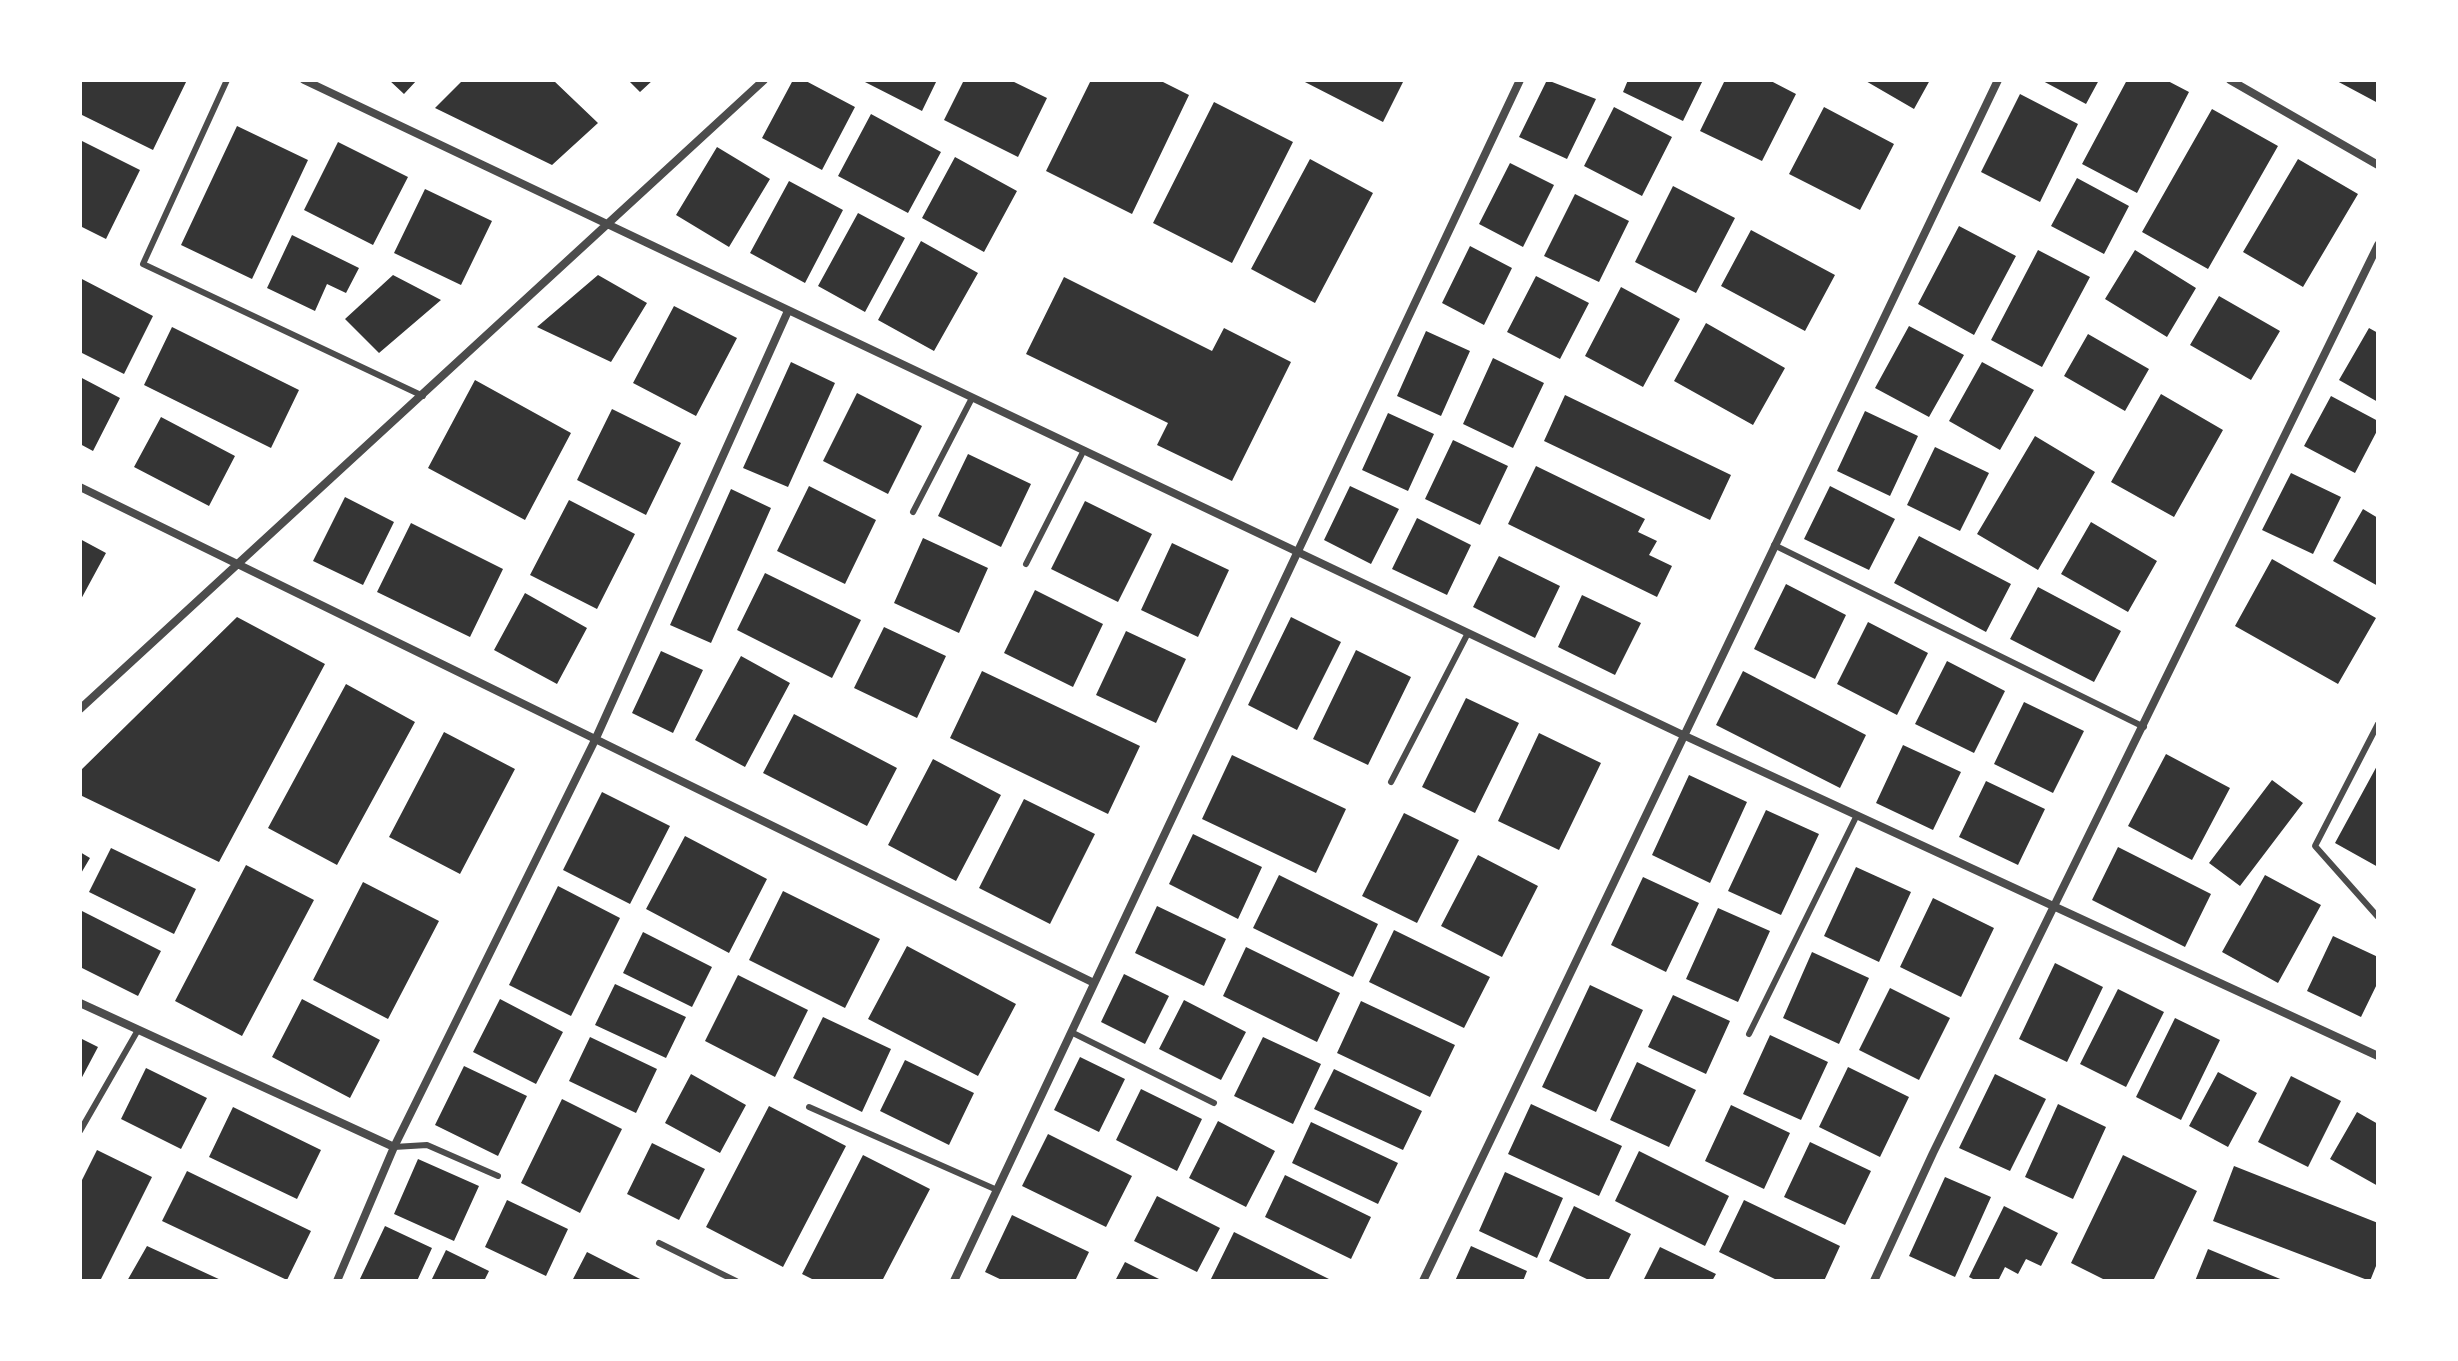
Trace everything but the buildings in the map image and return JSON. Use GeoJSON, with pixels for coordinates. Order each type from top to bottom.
{"type":"FeatureCollection","features":[{"type":"Feature","properties":{"kind":"street"},"geometry":{"type":"LineString","coordinates":[[304,80],[1683,735],[2378,1056]]}},
{"type":"Feature","properties":{"kind":"street"},"geometry":{"type":"LineString","coordinates":[[80,709],[610,225],[764,80]]}},
{"type":"Feature","properties":{"kind":"street"},"geometry":{"type":"LineString","coordinates":[[954,1281],[1520,80]]}},
{"type":"Feature","properties":{"kind":"street"},"geometry":{"type":"LineString","coordinates":[[1423,1281],[1998,80]]}},
{"type":"Feature","properties":{"kind":"street"},"geometry":{"type":"LineString","coordinates":[[2230,80],[2378,165]]}},
{"type":"Feature","properties":{"kind":"street"},"geometry":{"type":"LineString","coordinates":[[1874,1281],[1933,1153],[2378,245]]}},
{"type":"Feature","properties":{"kind":"street"},"geometry":{"type":"LineString","coordinates":[[337,1281],[394,1147],[596,738],[788,311]]}},
{"type":"Feature","properties":{"kind":"street"},"geometry":{"type":"LineString","coordinates":[[80,487],[1094,983]]}},
{"type":"Feature","properties":{"kind":"street"},"geometry":{"type":"LineString","coordinates":[[80,1003],[394,1147]]}},
{"type":"Feature","properties":{"kind":"lane"},"geometry":{"type":"LineString","coordinates":[[227,80],[143,264],[423,396]]}},
{"type":"Feature","properties":{"kind":"lane"},"geometry":{"type":"LineString","coordinates":[[913,512],[972,398]]}},
{"type":"Feature","properties":{"kind":"lane"},"geometry":{"type":"LineString","coordinates":[[1026,564],[1084,450]]}},
{"type":"Feature","properties":{"kind":"lane"},"geometry":{"type":"LineString","coordinates":[[1774,545],[2144,727]]}},
{"type":"Feature","properties":{"kind":"lane"},"geometry":{"type":"LineString","coordinates":[[1391,782],[1468,633]]}},
{"type":"Feature","properties":{"kind":"lane"},"geometry":{"type":"LineString","coordinates":[[2378,724],[2315,846],[2378,917]]}},
{"type":"Feature","properties":{"kind":"lane"},"geometry":{"type":"LineString","coordinates":[[1749,1034],[1857,815]]}},
{"type":"Feature","properties":{"kind":"lane"},"geometry":{"type":"LineString","coordinates":[[80,1131],[138,1030]]}},
{"type":"Feature","properties":{"kind":"lane"},"geometry":{"type":"LineString","coordinates":[[1071,1032],[1214,1103]]}},
{"type":"Feature","properties":{"kind":"lane"},"geometry":{"type":"LineString","coordinates":[[809,1107],[997,1190]]}},
{"type":"Feature","properties":{"kind":"lane"},"geometry":{"type":"LineString","coordinates":[[394,1147],[427,1145],[498,1176]]}},
{"type":"Feature","properties":{"kind":"lane"},"geometry":{"type":"LineString","coordinates":[[659,1243],[736,1281]]}}]}
